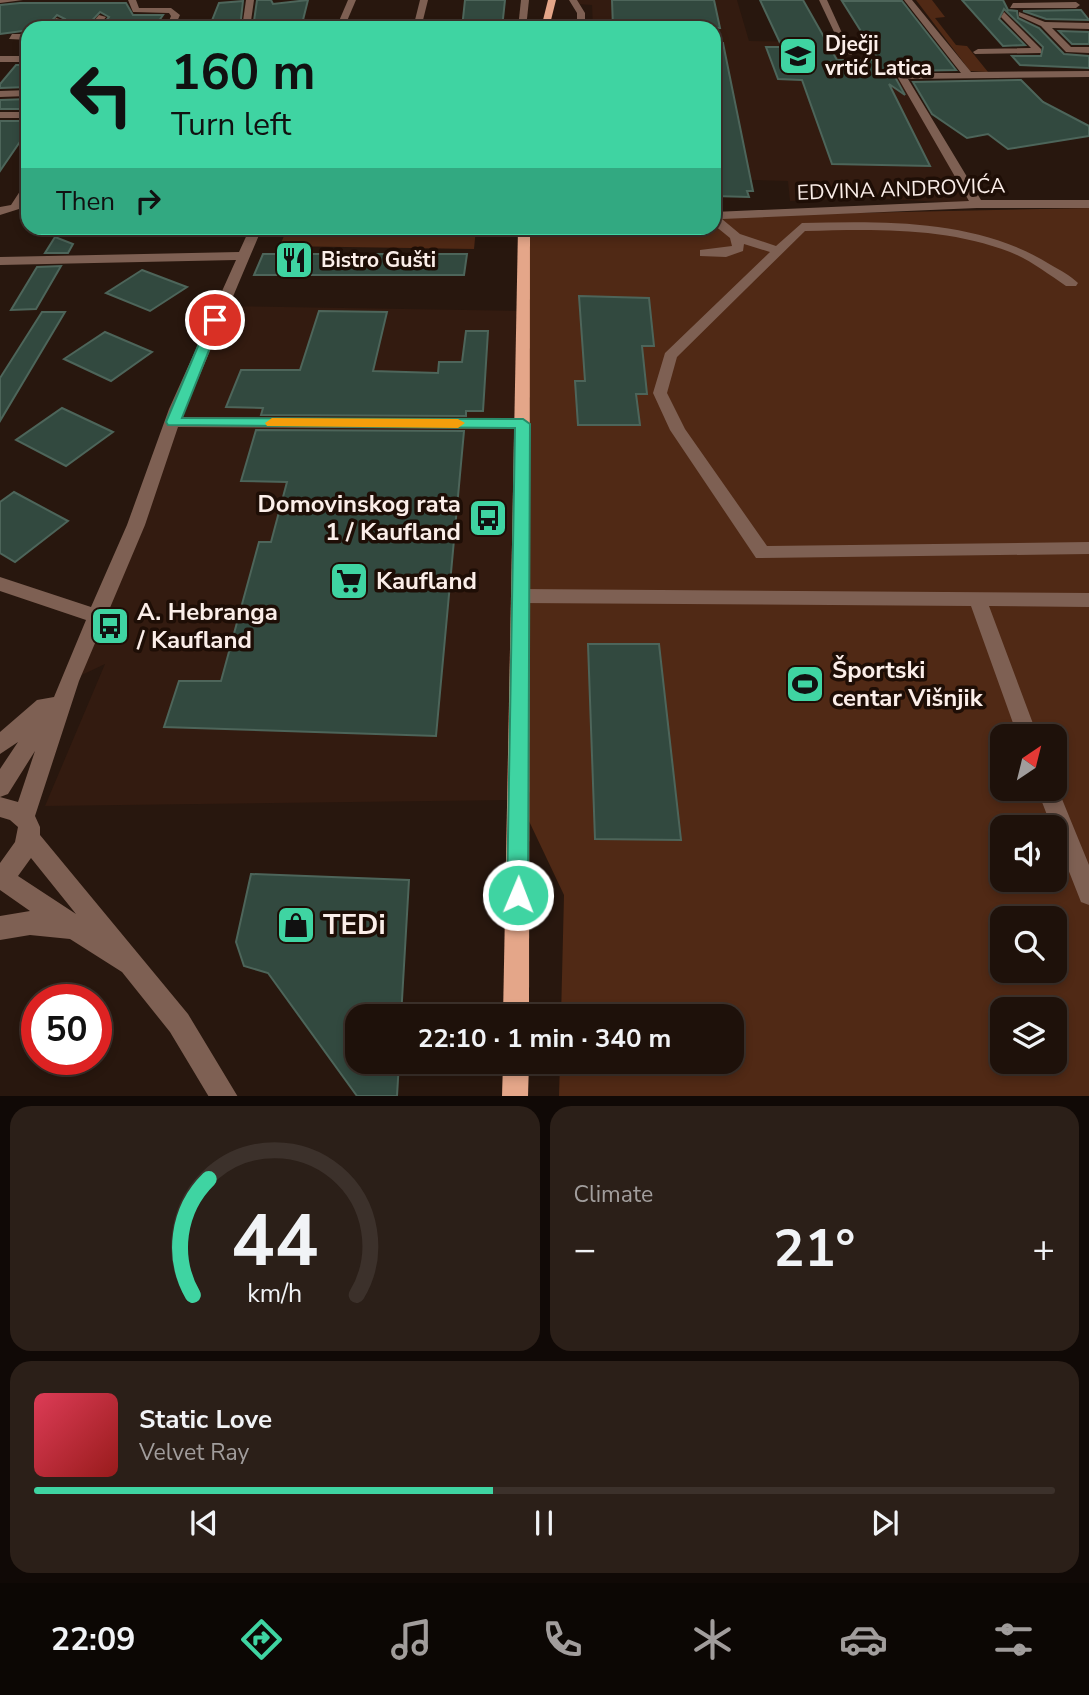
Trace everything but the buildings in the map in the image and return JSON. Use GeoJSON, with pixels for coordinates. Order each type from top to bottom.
{"type":"FeatureCollection","features":[{"type":"Feature","properties":{"kind":"main road"},"geometry":{"type":"LineString","coordinates":[[547,21],[552,0]]}},
{"type":"Feature","properties":{"kind":"main road"},"geometry":{"type":"LineString","coordinates":[[516,1004],[524,235]]}},
{"type":"Feature","properties":{"kind":"main road"},"geometry":{"type":"LineString","coordinates":[[515,1096],[516,1074]]}},
{"type":"Feature","properties":{"kind":"street"},"geometry":{"type":"LineString","coordinates":[[0,1],[19,0]]}},
{"type":"Feature","properties":{"kind":"street"},"geometry":{"type":"LineString","coordinates":[[132,0],[136,10],[171,11],[176,15],[173,21]]}},
{"type":"Feature","properties":{"kind":"street"},"geometry":{"type":"LineString","coordinates":[[247,21],[250,0]]}},
{"type":"Feature","properties":{"kind":"street"},"geometry":{"type":"LineString","coordinates":[[343,21],[352,0]]}},
{"type":"Feature","properties":{"kind":"street"},"geometry":{"type":"LineString","coordinates":[[419,21],[424,0]]}},
{"type":"Feature","properties":{"kind":"street"},"geometry":{"type":"LineString","coordinates":[[522,21],[524,0]]}},
{"type":"Feature","properties":{"kind":"street"},"geometry":{"type":"LineString","coordinates":[[573,0],[581,13],[581,21]]}},
{"type":"Feature","properties":{"kind":"street"},"geometry":{"type":"LineString","coordinates":[[822,0],[849,52]]}},
{"type":"Feature","properties":{"kind":"street"},"geometry":{"type":"LineString","coordinates":[[908,0],[968,75]]}},
{"type":"Feature","properties":{"kind":"street"},"geometry":{"type":"LineString","coordinates":[[1013,6],[1076,5]]}},
{"type":"Feature","properties":{"kind":"street"},"geometry":{"type":"LineString","coordinates":[[978,52],[1038,51],[1004,15]]}},
{"type":"Feature","properties":{"kind":"street"},"geometry":{"type":"LineString","coordinates":[[98,21],[102,17]]}},
{"type":"Feature","properties":{"kind":"street"},"geometry":{"type":"LineString","coordinates":[[1050,44],[1025,17],[1044,25],[1089,26]]}},
{"type":"Feature","properties":{"kind":"street"},"geometry":{"type":"LineString","coordinates":[[1044,25],[1069,50],[1089,50]]}},
{"type":"Feature","properties":{"kind":"street"},"geometry":{"type":"LineString","coordinates":[[12,37],[21,37]]}},
{"type":"Feature","properties":{"kind":"street"},"geometry":{"type":"LineString","coordinates":[[0,59],[21,59]]}},
{"type":"Feature","properties":{"kind":"street"},"geometry":{"type":"LineString","coordinates":[[977,204],[902,76],[1089,74]]}},
{"type":"Feature","properties":{"kind":"street"},"geometry":{"type":"LineString","coordinates":[[0,94],[21,93]]}},
{"type":"Feature","properties":{"kind":"street"},"geometry":{"type":"LineString","coordinates":[[0,116],[21,115]]}},
{"type":"Feature","properties":{"kind":"street"},"geometry":{"type":"LineString","coordinates":[[0,211],[15,207],[21,198]]}},
{"type":"Feature","properties":{"kind":"street","name":"EDVINA ANDROVIĆA"},"geometry":{"type":"LineString","coordinates":[[721,217],[977,204],[1089,204]]}},
{"type":"Feature","properties":{"kind":"street"},"geometry":{"type":"LineString","coordinates":[[721,223],[736,237],[777,250]]}},
{"type":"Feature","properties":{"kind":"street"},"geometry":{"type":"LineString","coordinates":[[1071,282],[1016,250],[977,239],[929,232],[802,227],[670,356],[660,393],[678,430],[762,553],[1089,548]]}},
{"type":"Feature","properties":{"kind":"street"},"geometry":{"type":"LineString","coordinates":[[139,972],[0,878],[19,859],[69,681],[98,617],[209,334],[254,235]]}},
{"type":"Feature","properties":{"kind":"street"},"geometry":{"type":"LineString","coordinates":[[704,253],[734,251],[739,248],[736,237]]}},
{"type":"Feature","properties":{"kind":"street"},"geometry":{"type":"LineString","coordinates":[[0,261],[246,256]]}},
{"type":"Feature","properties":{"kind":"street"},"geometry":{"type":"LineString","coordinates":[[173,422],[523,424]]}},
{"type":"Feature","properties":{"kind":"street"},"geometry":{"type":"LineString","coordinates":[[0,584],[98,617]]}},
{"type":"Feature","properties":{"kind":"street"},"geometry":{"type":"LineString","coordinates":[[521,596],[1089,600]]}},
{"type":"Feature","properties":{"kind":"street"},"geometry":{"type":"LineString","coordinates":[[978,601],[1023,724]]}},
{"type":"Feature","properties":{"kind":"street"},"geometry":{"type":"LineString","coordinates":[[0,746],[69,681]]}},
{"type":"Feature","properties":{"kind":"street"},"geometry":{"type":"LineString","coordinates":[[0,787],[69,681]]}},
{"type":"Feature","properties":{"kind":"street"},"geometry":{"type":"LineString","coordinates":[[1053,802],[1089,894]]}},
{"type":"Feature","properties":{"kind":"street"},"geometry":{"type":"LineString","coordinates":[[0,807],[14,809],[179,1023],[224,1096]]}},
{"type":"Feature","properties":{"kind":"street"},"geometry":{"type":"LineString","coordinates":[[0,928],[30,923],[75,928]]}},
{"type":"Feature","properties":{"kind":"shaded area"},"geometry":{"type":"Polygon","coordinates":[[[576,0],[737,0],[749,41],[833,42],[851,71],[900,72],[977,204],[871,198],[790,201],[788,181],[721,179],[721,21],[593,21],[592,5],[577,4],[576,0]]]}},
{"type":"Feature","properties":{"kind":"shaded area"},"geometry":{"type":"Polygon","coordinates":[[[916,0],[932,0],[945,17],[935,18],[956,45],[967,46],[988,72],[970,71],[916,0]]]}},
{"type":"Feature","properties":{"kind":"shaded area","name":"Športski centar Višnjik"},"geometry":{"type":"Polygon","coordinates":[[[1089,208],[1089,1096],[559,1096],[560,1074],[744,1074],[744,1004],[561,1004],[564,895],[519,800],[524,235],[721,235],[721,216],[1089,208]]]}},
{"type":"Feature","properties":{"kind":"shaded area"},"geometry":{"type":"Polygon","coordinates":[[[284,235],[475,235],[474,249],[280,246],[284,235]]]}},
{"type":"Feature","properties":{"kind":"shaded area"},"geometry":{"type":"Polygon","coordinates":[[[222,306],[523,311],[519,800],[45,806],[105,664],[69,681],[222,306]]]}},
{"type":"Feature","properties":{"kind":"slow traffic"},"geometry":{"type":"LineString","coordinates":[[272,423],[458,423]]}},
{"type":"Feature","properties":{"kind":"place","name":"Dječji vrtić Latica"},"geometry":{"type":"Point","coordinates":[798,56]}},
{"type":"Feature","properties":{"kind":"place","name":"Bistro Gušti"},"geometry":{"type":"Point","coordinates":[294,260]}},
{"type":"Feature","properties":{"kind":"place","name":"Domovinskog rata 1 / Kaufland"},"geometry":{"type":"Point","coordinates":[488,518]}},
{"type":"Feature","properties":{"kind":"place","name":"Kaufland"},"geometry":{"type":"Point","coordinates":[349,581]}},
{"type":"Feature","properties":{"kind":"place","name":"A. Hebranga / Kaufland"},"geometry":{"type":"Point","coordinates":[110,626]}},
{"type":"Feature","properties":{"kind":"place","name":"Športski centar Višnjik"},"geometry":{"type":"Point","coordinates":[805,684]}},
{"type":"Feature","properties":{"kind":"place","name":"TEDi"},"geometry":{"type":"Point","coordinates":[296,925]}},
{"type":"Feature","properties":{"kind":"route"},"geometry":{"type":"LineString","coordinates":[[215,320],[173,422],[523,424],[518,895]]}}]}
